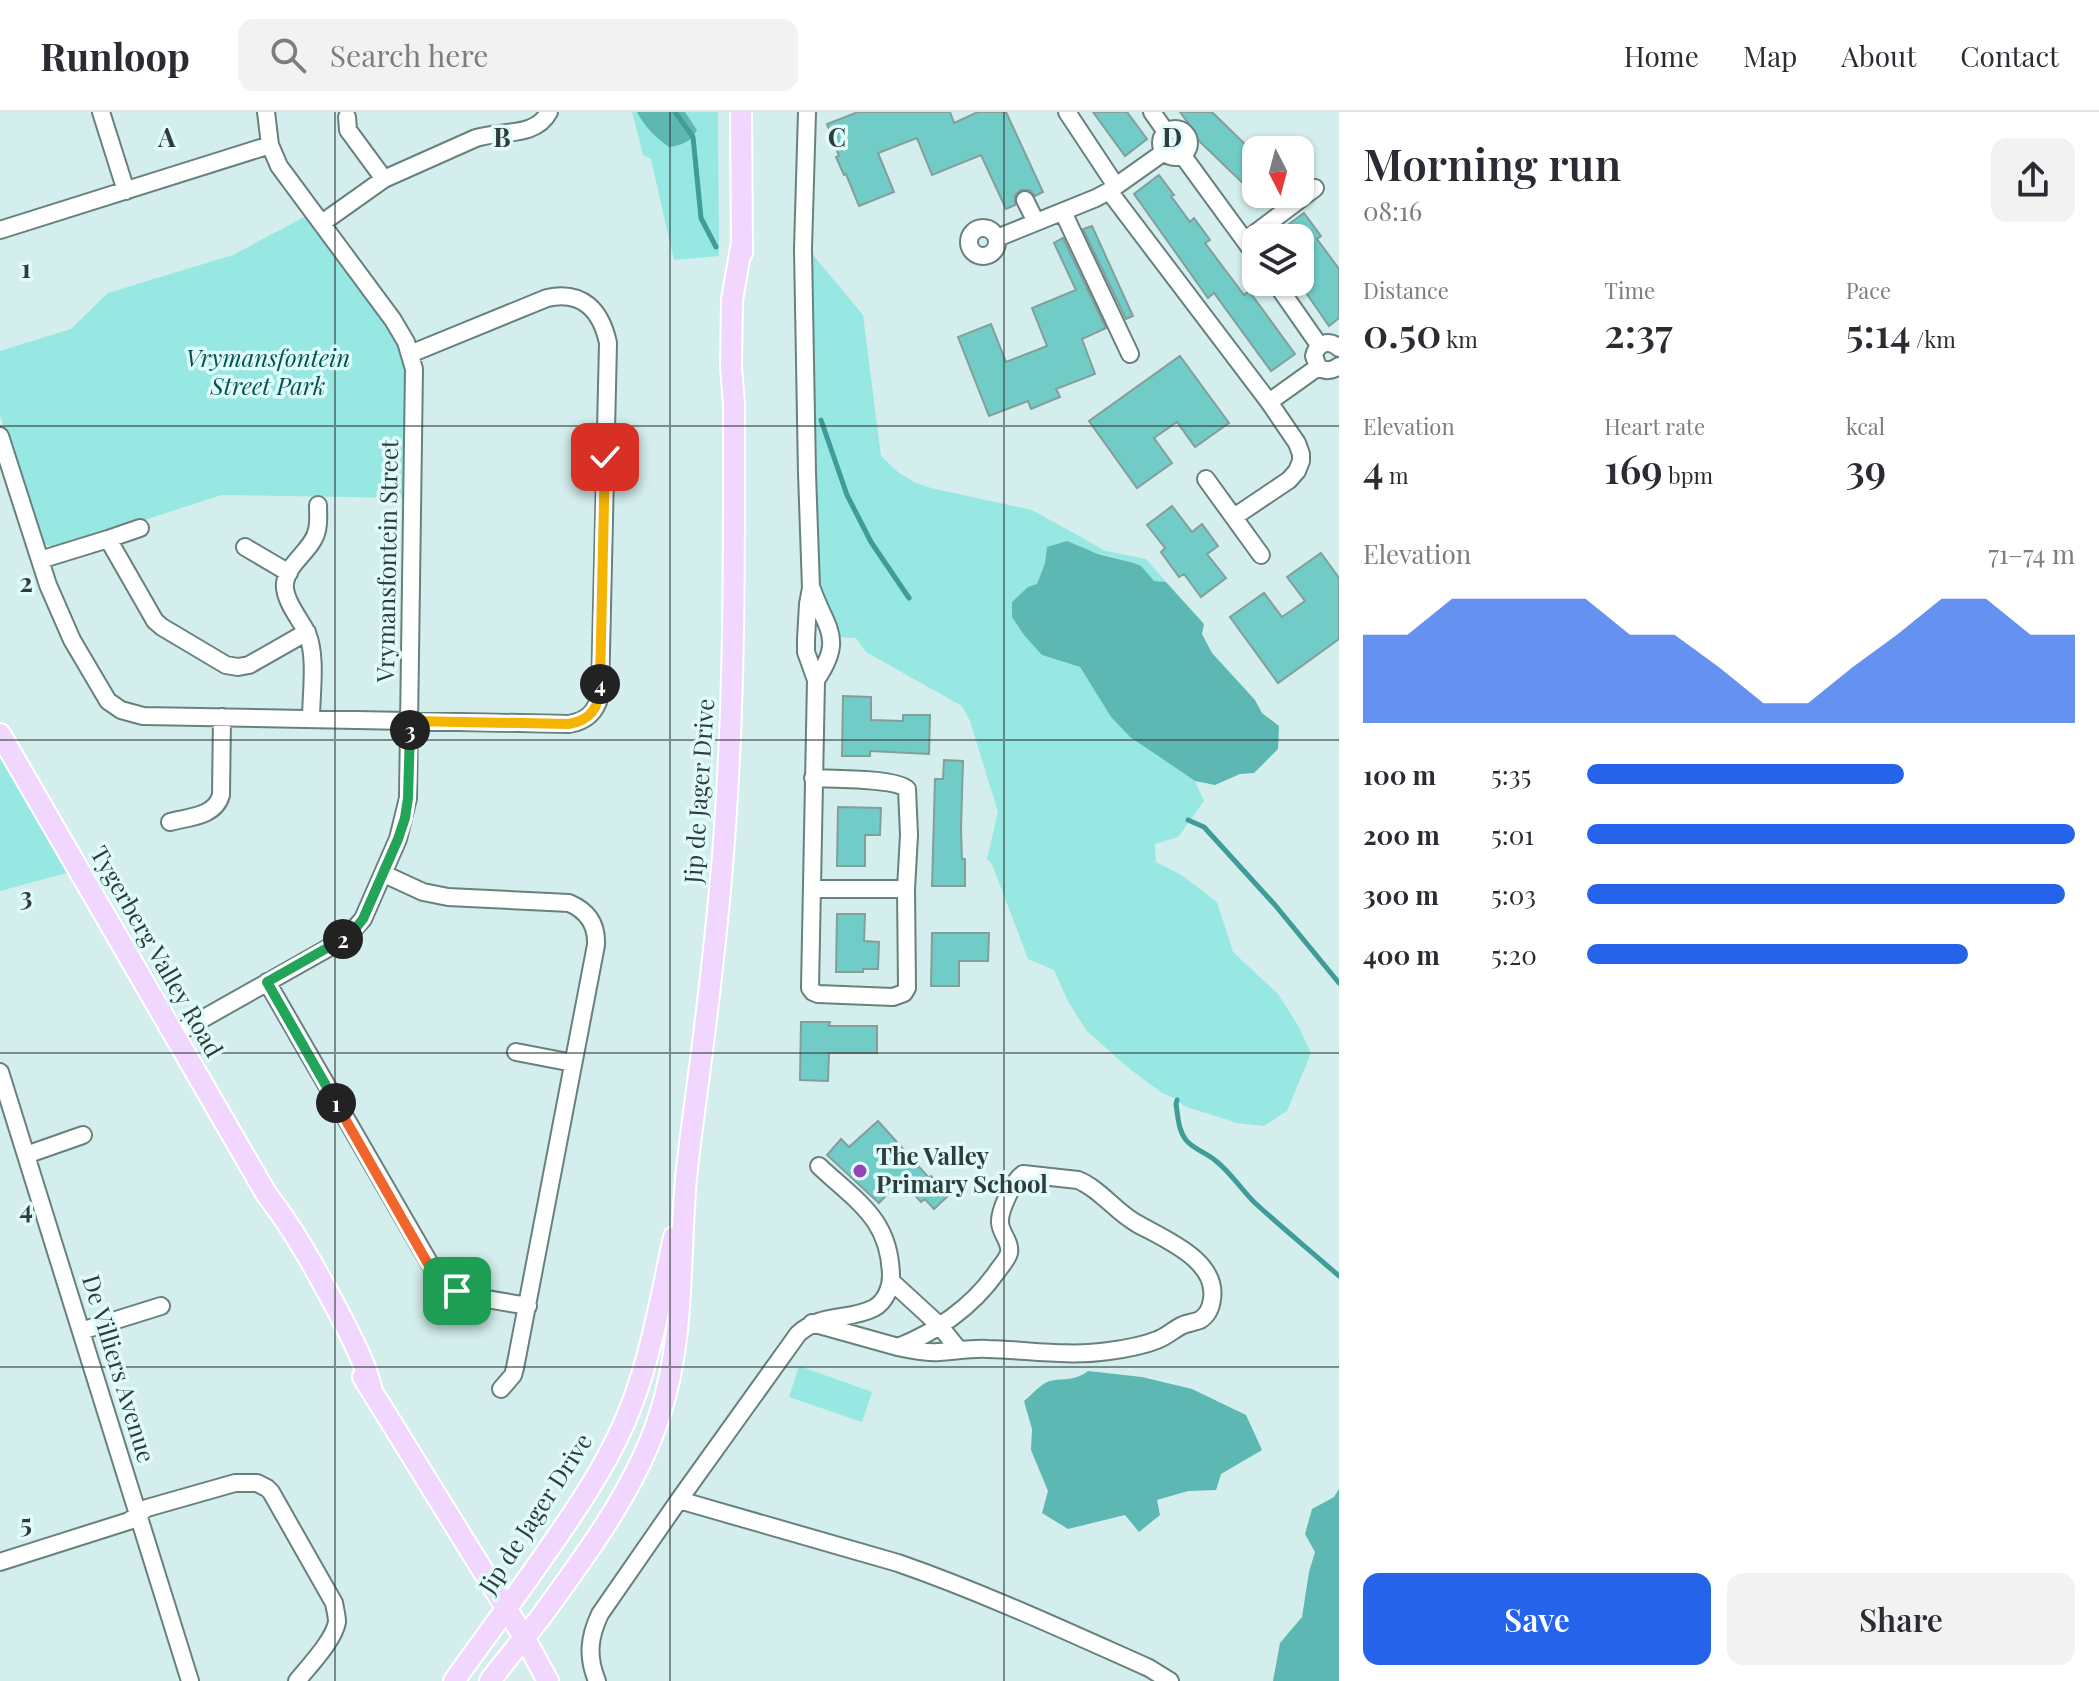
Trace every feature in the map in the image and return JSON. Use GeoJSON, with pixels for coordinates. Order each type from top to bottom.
{"type":"FeatureCollection","features":[{"type":"Feature","properties":{"kind":"main road","name":"Jip de Jager Drive"},"geometry":{"type":"LineString","coordinates":[[490,1681],[576,1568],[626,1492],[660,1416],[670,1378],[680,1305],[686,1179],[717,933],[725,825],[734,664],[734,404],[731,367],[732,300],[742,242],[741,112]]}},
{"type":"Feature","properties":{"kind":"main road","name":"Tygerberg Valley Road"},"geometry":{"type":"LineString","coordinates":[[0,734],[267,1195],[285,1218],[317,1272],[364,1361],[371,1387],[548,1681]]}},
{"type":"Feature","properties":{"kind":"main road","name":"Jip de Jager Drive"},"geometry":{"type":"LineString","coordinates":[[454,1681],[592,1487],[617,1438],[633,1403],[654,1329],[686,1179]]}},
{"type":"Feature","properties":{"kind":"street"},"geometry":{"type":"LineString","coordinates":[[101,112],[126,191]]}},
{"type":"Feature","properties":{"kind":"street","name":"Vrymansfontein Street"},"geometry":{"type":"LineString","coordinates":[[174,1035],[351,934],[363,919],[384,874],[407,808],[415,383],[410,354],[393,320],[285,175],[270,145],[266,112]]}},
{"type":"Feature","properties":{"kind":"street"},"geometry":{"type":"LineString","coordinates":[[322,223],[384,179],[476,138],[536,126],[544,121],[549,112]]}},
{"type":"Feature","properties":{"kind":"street"},"geometry":{"type":"LineString","coordinates":[[807,112],[803,249],[811,588],[806,652],[816,680],[813,778],[812,889],[809,977],[813,992],[818,994],[893,997],[904,993],[907,988],[907,789],[904,785],[890,782],[813,778]]}},
{"type":"Feature","properties":{"kind":"street"},"geometry":{"type":"LineString","coordinates":[[1067,112],[1113,189],[1297,443],[1301,454],[1297,471],[1289,480],[1234,517]]}},
{"type":"Feature","properties":{"kind":"street"},"geometry":{"type":"LineString","coordinates":[[1152,112],[1166,132]]}},
{"type":"Feature","properties":{"kind":"street"},"geometry":{"type":"LineString","coordinates":[[347,117],[348,130],[384,179]]}},
{"type":"Feature","properties":{"kind":"street"},"geometry":{"type":"LineString","coordinates":[[1180,130],[1187,135],[1189,144],[1183,156],[1175,158],[1164,152],[1161,144],[1166,132],[1180,130]]}},
{"type":"Feature","properties":{"kind":"street"},"geometry":{"type":"LineString","coordinates":[[0,230],[270,145]]}},
{"type":"Feature","properties":{"kind":"street"},"geometry":{"type":"LineString","coordinates":[[997,238],[1113,189],[1164,152]]}},
{"type":"Feature","properties":{"kind":"street"},"geometry":{"type":"LineString","coordinates":[[1183,156],[1242,237]]}},
{"type":"Feature","properties":{"kind":"street"},"geometry":{"type":"LineString","coordinates":[[1267,224],[1315,188]]}},
{"type":"Feature","properties":{"kind":"street"},"geometry":{"type":"LineString","coordinates":[[1025,200],[1036,222]]}},
{"type":"Feature","properties":{"kind":"street"},"geometry":{"type":"LineString","coordinates":[[1063,212],[1130,354]]}},
{"type":"Feature","properties":{"kind":"street"},"geometry":{"type":"LineString","coordinates":[[0,436],[48,585],[72,640],[103,695],[114,706],[135,715],[569,724],[588,718],[598,704],[600,684],[608,343],[600,319],[590,306],[572,297],[557,296],[410,354]]}},
{"type":"Feature","properties":{"kind":"street"},"geometry":{"type":"LineString","coordinates":[[1285,296],[1319,345]]}},
{"type":"Feature","properties":{"kind":"street"},"geometry":{"type":"LineString","coordinates":[[1319,345],[1328,343],[1339,348]]}},
{"type":"Feature","properties":{"kind":"street"},"geometry":{"type":"LineString","coordinates":[[1269,402],[1333,369],[1314,356],[1319,345]]}},
{"type":"Feature","properties":{"kind":"street"},"geometry":{"type":"LineString","coordinates":[[1206,479],[1261,555]]}},
{"type":"Feature","properties":{"kind":"street"},"geometry":{"type":"LineString","coordinates":[[311,719],[312,653],[307,632],[285,583],[316,535],[318,505]]}},
{"type":"Feature","properties":{"kind":"street"},"geometry":{"type":"LineString","coordinates":[[40,560],[140,528]]}},
{"type":"Feature","properties":{"kind":"street"},"geometry":{"type":"LineString","coordinates":[[108,539],[155,621],[226,665],[249,665],[307,632]]}},
{"type":"Feature","properties":{"kind":"street"},"geometry":{"type":"LineString","coordinates":[[245,547],[289,573]]}},
{"type":"Feature","properties":{"kind":"street"},"geometry":{"type":"LineString","coordinates":[[811,588],[831,635],[827,664],[816,680]]}},
{"type":"Feature","properties":{"kind":"street"},"geometry":{"type":"LineString","coordinates":[[170,822],[211,811],[219,803],[222,717]]}},
{"type":"Feature","properties":{"kind":"street"},"geometry":{"type":"LineString","coordinates":[[384,874],[423,892],[448,897],[562,901],[584,911],[596,931],[596,945],[528,1306],[513,1375],[501,1389]]}},
{"type":"Feature","properties":{"kind":"street"},"geometry":{"type":"LineString","coordinates":[[812,889],[906,889]]}},
{"type":"Feature","properties":{"kind":"street"},"geometry":{"type":"LineString","coordinates":[[267,982],[437,1276],[449,1287],[464,1294],[528,1306]]}},
{"type":"Feature","properties":{"kind":"street"},"geometry":{"type":"LineString","coordinates":[[516,1052],[573,1063]]}},
{"type":"Feature","properties":{"kind":"street","name":"De Villiers Avenue"},"geometry":{"type":"LineString","coordinates":[[0,1072],[190,1681]]}},
{"type":"Feature","properties":{"kind":"street"},"geometry":{"type":"LineString","coordinates":[[26,1155],[83,1135]]}},
{"type":"Feature","properties":{"kind":"street"},"geometry":{"type":"LineString","coordinates":[[597,1681],[590,1659],[592,1631],[600,1614],[798,1334],[812,1323],[874,1308],[888,1292],[890,1257],[882,1231],[873,1217],[819,1166]]}},
{"type":"Feature","properties":{"kind":"street"},"geometry":{"type":"LineString","coordinates":[[812,1323],[898,1347],[937,1353],[988,1349],[1055,1354],[1109,1351],[1157,1340],[1205,1316],[1212,1303],[1212,1282],[1199,1264],[1180,1248],[1120,1213],[1086,1183],[1023,1174],[1014,1183],[1001,1216],[1001,1228],[1009,1247],[1008,1256],[982,1292],[956,1315],[920,1338],[898,1347]]}},
{"type":"Feature","properties":{"kind":"street"},"geometry":{"type":"LineString","coordinates":[[891,1281],[939,1325],[959,1350]]}},
{"type":"Feature","properties":{"kind":"street"},"geometry":{"type":"LineString","coordinates":[[81,1331],[161,1306]]}},
{"type":"Feature","properties":{"kind":"street"},"geometry":{"type":"LineString","coordinates":[[0,1562],[129,1521],[147,1508],[235,1483],[257,1483],[271,1492],[334,1603],[337,1621],[334,1631],[297,1681]]}},
{"type":"Feature","properties":{"kind":"street"},"geometry":{"type":"LineString","coordinates":[[679,1500],[931,1574],[1149,1668],[1170,1681]]}},
{"type":"Feature","properties":{"kind":"green space"},"geometry":{"type":"Polygon","coordinates":[[[632,112],[718,112],[719,256],[674,260],[651,159],[643,155],[632,112]]]}},
{"type":"Feature","properties":{"kind":"green space","name":"Vrymansfontein Street Park"},"geometry":{"type":"Polygon","coordinates":[[[306,216],[401,348],[407,371],[406,498],[221,495],[62,547],[45,543],[38,535],[0,415],[0,351],[71,329],[108,293],[233,255],[306,216]]]}},
{"type":"Feature","properties":{"kind":"green space"},"geometry":{"type":"Polygon","coordinates":[[[810,254],[863,315],[881,456],[899,473],[931,488],[1032,510],[1106,551],[1146,559],[1166,582],[1154,581],[1134,563],[1090,551],[1047,547],[1037,584],[1042,655],[1080,667],[1111,717],[1130,737],[1195,781],[1204,801],[1178,837],[1155,844],[1156,862],[1183,876],[1217,902],[1233,952],[1278,994],[1311,1053],[1287,1111],[1264,1126],[1237,1123],[1184,1106],[1126,1066],[1086,1030],[1054,970],[1028,959],[992,864],[987,859],[998,812],[970,721],[962,706],[866,652],[856,638],[837,637],[818,596],[810,254]]]}},
{"type":"Feature","properties":{"kind":"green space"},"geometry":{"type":"Polygon","coordinates":[[[0,750],[70,872],[0,891],[0,750]]]}},
{"type":"Feature","properties":{"kind":"green space"},"geometry":{"type":"Polygon","coordinates":[[[799,1366],[872,1392],[862,1422],[789,1397],[799,1366]]]}},
{"type":"Feature","properties":{"kind":"shaded area"},"geometry":{"type":"Polygon","coordinates":[[[637,112],[685,112],[697,130],[686,142],[669,147],[651,131],[637,112]]]}},
{"type":"Feature","properties":{"kind":"shaded area"},"geometry":{"type":"Polygon","coordinates":[[[1067,541],[1141,566],[1154,581],[1166,582],[1204,624],[1202,634],[1212,653],[1255,700],[1262,713],[1279,726],[1278,749],[1254,773],[1240,774],[1215,785],[1195,781],[1130,737],[1111,717],[1080,667],[1042,655],[1024,635],[1012,617],[1012,602],[1028,587],[1037,584],[1047,547],[1067,541]]]}},
{"type":"Feature","properties":{"kind":"shaded area"},"geometry":{"type":"Polygon","coordinates":[[[1088,1371],[1142,1377],[1192,1389],[1246,1415],[1262,1450],[1221,1474],[1216,1490],[1188,1491],[1157,1500],[1160,1515],[1139,1532],[1125,1515],[1068,1529],[1042,1513],[1048,1491],[1031,1450],[1032,1429],[1024,1401],[1047,1382],[1074,1378],[1088,1371]]]}},
{"type":"Feature","properties":{"kind":"shaded area"},"geometry":{"type":"Polygon","coordinates":[[[1339,1489],[1339,1681],[1273,1681],[1280,1643],[1302,1617],[1315,1552],[1305,1534],[1312,1509],[1334,1497],[1339,1489]]]}},
{"type":"Feature","properties":{"kind":"building"},"geometry":{"type":"Polygon","coordinates":[[[858,112],[950,112],[954,123],[978,112],[1006,112],[1043,192],[1035,196],[1030,190],[1021,190],[1015,195],[1015,205],[1006,209],[981,155],[932,175],[917,138],[878,153],[894,192],[859,206],[836,157],[839,156],[827,124],[858,112]]]}},
{"type":"Feature","properties":{"kind":"building"},"geometry":{"type":"Polygon","coordinates":[[[1093,112],[1127,112],[1147,139],[1125,156],[1093,112]]]}},
{"type":"Feature","properties":{"kind":"building"},"geometry":{"type":"Polygon","coordinates":[[[1180,112],[1212,112],[1242,141],[1242,182],[1195,137],[1197,135],[1180,112]]]}},
{"type":"Feature","properties":{"kind":"building"},"geometry":{"type":"Polygon","coordinates":[[[1159,175],[1190,222],[1194,218],[1210,240],[1205,243],[1242,296],[1253,296],[1295,354],[1271,371],[1214,293],[1208,298],[1134,194],[1159,175]]]}},
{"type":"Feature","properties":{"kind":"building"},"geometry":{"type":"Polygon","coordinates":[[[1304,213],[1312,224],[1289,224],[1304,213]]]}},
{"type":"Feature","properties":{"kind":"building"},"geometry":{"type":"Polygon","coordinates":[[[1092,226],[1133,316],[1126,319],[1083,229],[1092,226]]]}},
{"type":"Feature","properties":{"kind":"building"},"geometry":{"type":"Polygon","coordinates":[[[1314,227],[1321,236],[1317,239],[1339,269],[1339,318],[1329,326],[1308,296],[1314,296],[1314,227]]]}},
{"type":"Feature","properties":{"kind":"building"},"geometry":{"type":"Polygon","coordinates":[[[1063,238],[1106,328],[1082,339],[1095,374],[1056,389],[1060,397],[1031,409],[1028,401],[989,416],[958,337],[991,324],[1006,362],[1047,346],[1032,308],[1076,290],[1054,243],[1063,238]]]}},
{"type":"Feature","properties":{"kind":"building"},"geometry":{"type":"Polygon","coordinates":[[[1180,356],[1229,423],[1195,447],[1177,422],[1154,438],[1172,463],[1137,488],[1089,421],[1180,356]]]}},
{"type":"Feature","properties":{"kind":"building"},"geometry":{"type":"Polygon","coordinates":[[[1172,506],[1192,532],[1202,524],[1218,546],[1207,554],[1226,578],[1201,597],[1184,574],[1179,577],[1161,552],[1165,548],[1147,525],[1172,506]]]}},
{"type":"Feature","properties":{"kind":"building"},"geometry":{"type":"Polygon","coordinates":[[[1321,553],[1339,578],[1339,639],[1278,683],[1230,617],[1264,593],[1282,617],[1305,601],[1287,577],[1321,553]]]}},
{"type":"Feature","properties":{"kind":"building"},"geometry":{"type":"Polygon","coordinates":[[[843,696],[871,697],[871,720],[903,721],[903,715],[930,715],[929,754],[870,751],[870,756],[842,756],[843,696]]]}},
{"type":"Feature","properties":{"kind":"building"},"geometry":{"type":"Polygon","coordinates":[[[944,760],[963,761],[961,830],[965,886],[932,886],[935,779],[943,779],[944,760]]]}},
{"type":"Feature","properties":{"kind":"building"},"geometry":{"type":"Polygon","coordinates":[[[838,807],[881,808],[880,835],[865,835],[865,866],[837,866],[838,807]]]}},
{"type":"Feature","properties":{"kind":"building"},"geometry":{"type":"Polygon","coordinates":[[[837,914],[865,914],[864,941],[879,942],[878,969],[836,972],[837,914]]]}},
{"type":"Feature","properties":{"kind":"building"},"geometry":{"type":"Polygon","coordinates":[[[932,933],[989,933],[988,961],[959,961],[959,986],[931,986],[932,933]]]}},
{"type":"Feature","properties":{"kind":"building"},"geometry":{"type":"Polygon","coordinates":[[[801,1022],[830,1022],[829,1026],[877,1026],[877,1053],[829,1053],[828,1081],[800,1080],[801,1022]]]}},
{"type":"Feature","properties":{"kind":"building"},"geometry":{"type":"Polygon","coordinates":[[[878,1121],[948,1196],[934,1209],[925,1199],[921,1202],[901,1180],[879,1203],[827,1155],[841,1139],[849,1147],[878,1121]]]}},
{"type":"Feature","properties":{"kind":"waterway"},"geometry":{"type":"LineString","coordinates":[[675,112],[693,137],[701,218],[716,247]]}},
{"type":"Feature","properties":{"kind":"waterway"},"geometry":{"type":"LineString","coordinates":[[821,420],[847,495],[871,542],[909,598]]}},
{"type":"Feature","properties":{"kind":"waterway"},"geometry":{"type":"LineString","coordinates":[[1188,820],[1204,827],[1275,905],[1339,983]]}},
{"type":"Feature","properties":{"kind":"waterway"},"geometry":{"type":"LineString","coordinates":[[1177,1100],[1181,1132],[1186,1140],[1212,1158],[1254,1202],[1339,1276]]}},
{"type":"Feature","properties":{"kind":"place","name":"The Valley Primary School"},"geometry":{"type":"Point","coordinates":[860,1171]}},
{"type":"Feature","properties":{"kind":"route"},"geometry":{"type":"LineString","coordinates":[[457,1291],[443,1283],[431,1269],[267,982],[346,938],[363,919],[405,818],[410,721],[569,724],[588,718],[593,712],[600,695],[605,457]]}}]}
